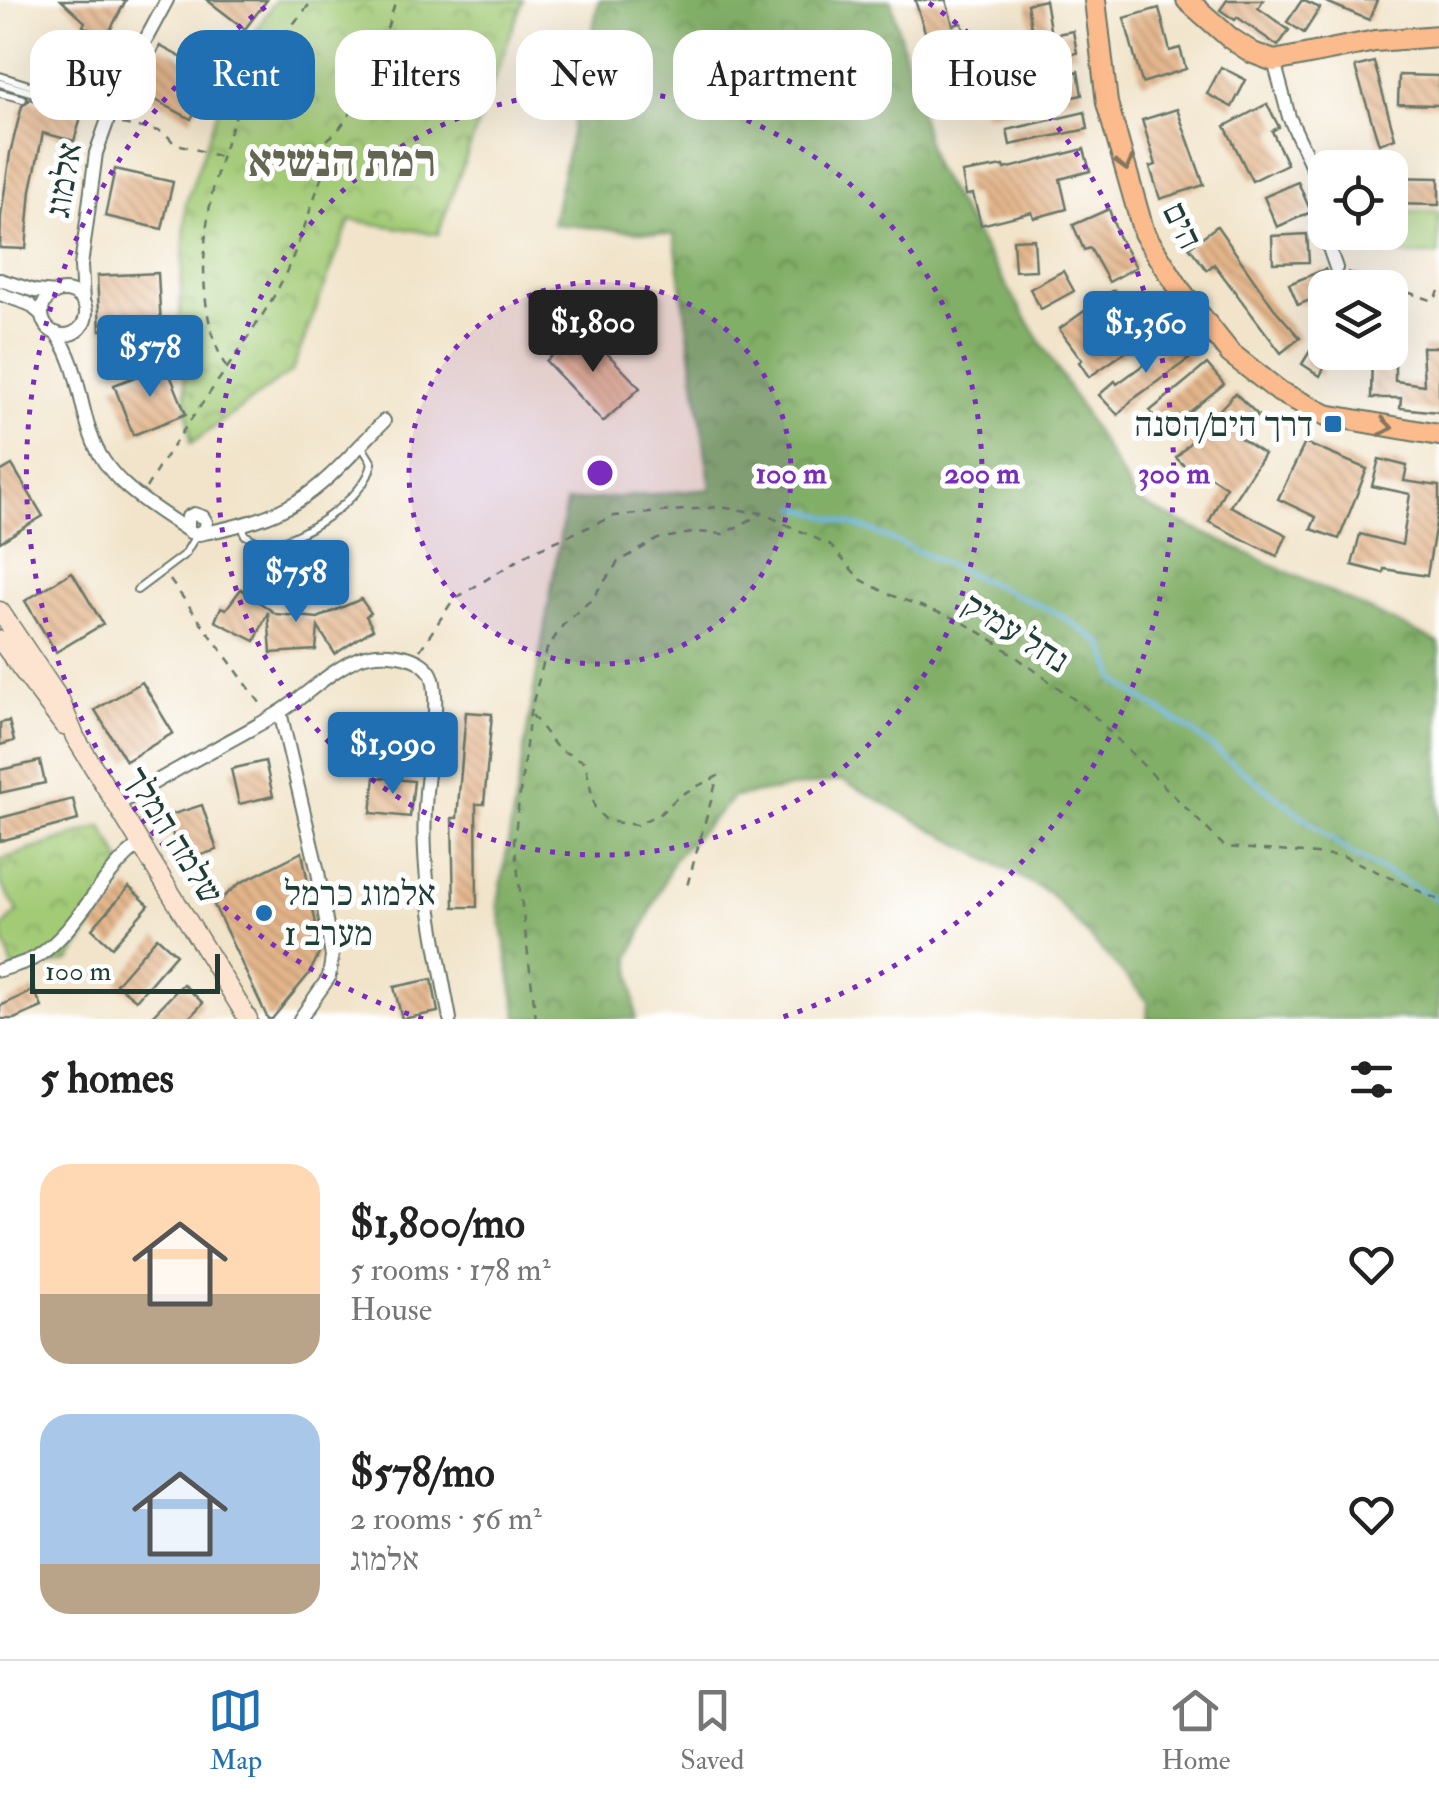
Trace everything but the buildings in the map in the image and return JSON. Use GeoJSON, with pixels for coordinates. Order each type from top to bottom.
{"type":"FeatureCollection","features":[{"type":"Feature","properties":{"kind":"main road","name":"הים"},"geometry":{"type":"LineString","coordinates":[[1095,0],[1107,103],[1144,232],[1180,290],[1230,353],[1280,392],[1326,415],[1439,436]]}},
{"type":"Feature","properties":{"kind":"main road"},"geometry":{"type":"LineString","coordinates":[[1187,0],[1230,38],[1252,53],[1274,61],[1376,41],[1439,36]]}},
{"type":"Feature","properties":{"kind":"street","name":"אלמוג"},"geometry":{"type":"LineString","coordinates":[[149,30],[166,0]]}},
{"type":"Feature","properties":{"kind":"street"},"geometry":{"type":"LineString","coordinates":[[1274,61],[1289,117],[1308,158]]}},
{"type":"Feature","properties":{"kind":"street","name":"אלמוג"},"geometry":{"type":"LineString","coordinates":[[82,302],[81,266],[96,154],[106,120]]}},
{"type":"Feature","properties":{"kind":"street"},"geometry":{"type":"LineString","coordinates":[[1330,250],[1336,268]]}},
{"type":"Feature","properties":{"kind":"street","name":"אלמוג"},"geometry":{"type":"LineString","coordinates":[[58,292],[81,266]]}},
{"type":"Feature","properties":{"kind":"street"},"geometry":{"type":"LineString","coordinates":[[0,280],[35,291],[74,294],[82,302],[86,312],[76,345],[76,369],[86,421],[97,451],[115,476],[140,498],[194,533],[274,516],[308,497],[384,421]]}},
{"type":"Feature","properties":{"kind":"street"},"geometry":{"type":"LineString","coordinates":[[42,314],[45,302],[58,292]]}},
{"type":"Feature","properties":{"kind":"street"},"geometry":{"type":"LineString","coordinates":[[0,294],[29,304],[42,314],[76,369]]}},
{"type":"Feature","properties":{"kind":"street"},"geometry":{"type":"LineString","coordinates":[[56,332],[69,334],[81,326]]}},
{"type":"Feature","properties":{"kind":"street"},"geometry":{"type":"LineString","coordinates":[[154,508],[240,525]]}},
{"type":"Feature","properties":{"kind":"street"},"geometry":{"type":"LineString","coordinates":[[194,533],[187,520],[199,515]]}},
{"type":"Feature","properties":{"kind":"street","name":"שלמה המלך"},"geometry":{"type":"LineString","coordinates":[[0,611],[60,700],[75,737]]}},
{"type":"Feature","properties":{"kind":"street","name":"שלמה המלך"},"geometry":{"type":"LineString","coordinates":[[0,640],[41,699],[75,737],[248,1019]]}},
{"type":"Feature","properties":{"kind":"street"},"geometry":{"type":"LineString","coordinates":[[118,804],[275,715],[360,658],[379,654],[414,660],[430,671],[436,688],[423,850],[450,1019]]}},
{"type":"Feature","properties":{"kind":"street"},"geometry":{"type":"LineString","coordinates":[[275,715],[318,872],[332,957],[329,977],[300,1019]]}},
{"type":"Feature","properties":{"kind":"street"},"geometry":{"type":"LineString","coordinates":[[0,970],[35,958],[60,937],[124,858],[142,843]]}},
{"type":"Feature","properties":{"kind":"lane"},"geometry":{"type":"LineString","coordinates":[[0,79],[30,88]]}},
{"type":"Feature","properties":{"kind":"lane"},"geometry":{"type":"LineString","coordinates":[[0,92],[23,99]]}},
{"type":"Feature","properties":{"kind":"lane"},"geometry":{"type":"LineString","coordinates":[[240,525],[245,535],[263,546],[306,531],[346,502],[368,478],[372,463],[361,444]]}},
{"type":"Feature","properties":{"kind":"lane"},"geometry":{"type":"LineString","coordinates":[[137,590],[190,549],[194,533]]}},
{"type":"Feature","properties":{"kind":"path"},"geometry":{"type":"LineString","coordinates":[[227,369],[208,324],[205,285],[212,194],[250,85],[312,0]]}},
{"type":"Feature","properties":{"kind":"path"},"geometry":{"type":"LineString","coordinates":[[140,498],[174,441],[273,298],[323,173],[319,151],[323,142],[332,138],[363,89],[396,0]]}},
{"type":"Feature","properties":{"kind":"path"},"geometry":{"type":"LineString","coordinates":[[110,120],[164,132],[174,143],[223,158]]}},
{"type":"Feature","properties":{"kind":"path"},"geometry":{"type":"LineString","coordinates":[[1336,268],[1434,301],[1439,291]]}},
{"type":"Feature","properties":{"kind":"path","name":"נחל עמיק"},"geometry":{"type":"LineString","coordinates":[[414,660],[452,600],[531,552],[614,516],[719,507],[762,514],[830,545],[860,579],[888,594],[959,620],[1024,663],[1086,708],[1225,847],[1343,856],[1439,900]]}},
{"type":"Feature","properties":{"kind":"path"},"geometry":{"type":"LineString","coordinates":[[536,1019],[514,841],[530,712],[547,649],[563,626],[592,599],[618,562],[658,539],[697,532],[724,534],[762,514]]}},
{"type":"Feature","properties":{"kind":"path"},"geometry":{"type":"LineString","coordinates":[[163,571],[275,715]]}},
{"type":"Feature","properties":{"kind":"path"},"geometry":{"type":"LineString","coordinates":[[204,623],[209,619]]}},
{"type":"Feature","properties":{"kind":"path"},"geometry":{"type":"LineString","coordinates":[[530,712],[558,749],[586,762],[596,809],[607,821],[636,825],[718,776],[687,886]]}},
{"type":"Feature","properties":{"kind":"green space"},"geometry":{"type":"Polygon","coordinates":[[[275,0],[523,0],[496,74],[496,30],[335,30],[335,120],[479,120],[438,234],[350,220],[292,371],[191,444],[179,329],[186,203],[214,120],[315,120],[315,30],[256,30],[275,0]]]}},
{"type":"Feature","properties":{"kind":"green space"},"geometry":{"type":"Polygon","coordinates":[[[599,0],[891,0],[912,82],[912,120],[922,120],[933,165],[1138,502],[1439,643],[1439,1019],[1147,1019],[1148,1001],[1049,893],[842,780],[734,797],[674,859],[630,957],[636,1019],[518,1019],[498,903],[566,502],[711,489],[674,235],[552,224],[574,120],[653,120],[653,30],[593,30],[599,0]]]}},
{"type":"Feature","properties":{"kind":"green space"},"geometry":{"type":"Polygon","coordinates":[[[1408,212],[1439,212],[1439,255],[1402,255],[1402,250],[1408,250],[1408,212]]]}},
{"type":"Feature","properties":{"kind":"green space"},"geometry":{"type":"Polygon","coordinates":[[[102,826],[128,873],[69,961],[14,972],[1,929],[18,911],[0,883],[0,860],[102,826]]]}},
{"type":"Feature","properties":{"kind":"waterway"},"geometry":{"type":"LineString","coordinates":[[797,507],[872,531],[1057,613],[1103,644],[1117,682],[1190,730],[1350,853],[1439,900]]}},
{"type":"Feature","properties":{"kind":"place","name":"דרך הים/הסנה"},"geometry":{"type":"Point","coordinates":[1333,424]}},
{"type":"Feature","properties":{"kind":"place","name":"אלמוג כרמל מערב 1"},"geometry":{"type":"Point","coordinates":[264,913]}},
{"type":"Feature","properties":{"kind":"district","name":"רמת הנשיא"},"geometry":{"type":"Point","coordinates":[342,160]}}]}
